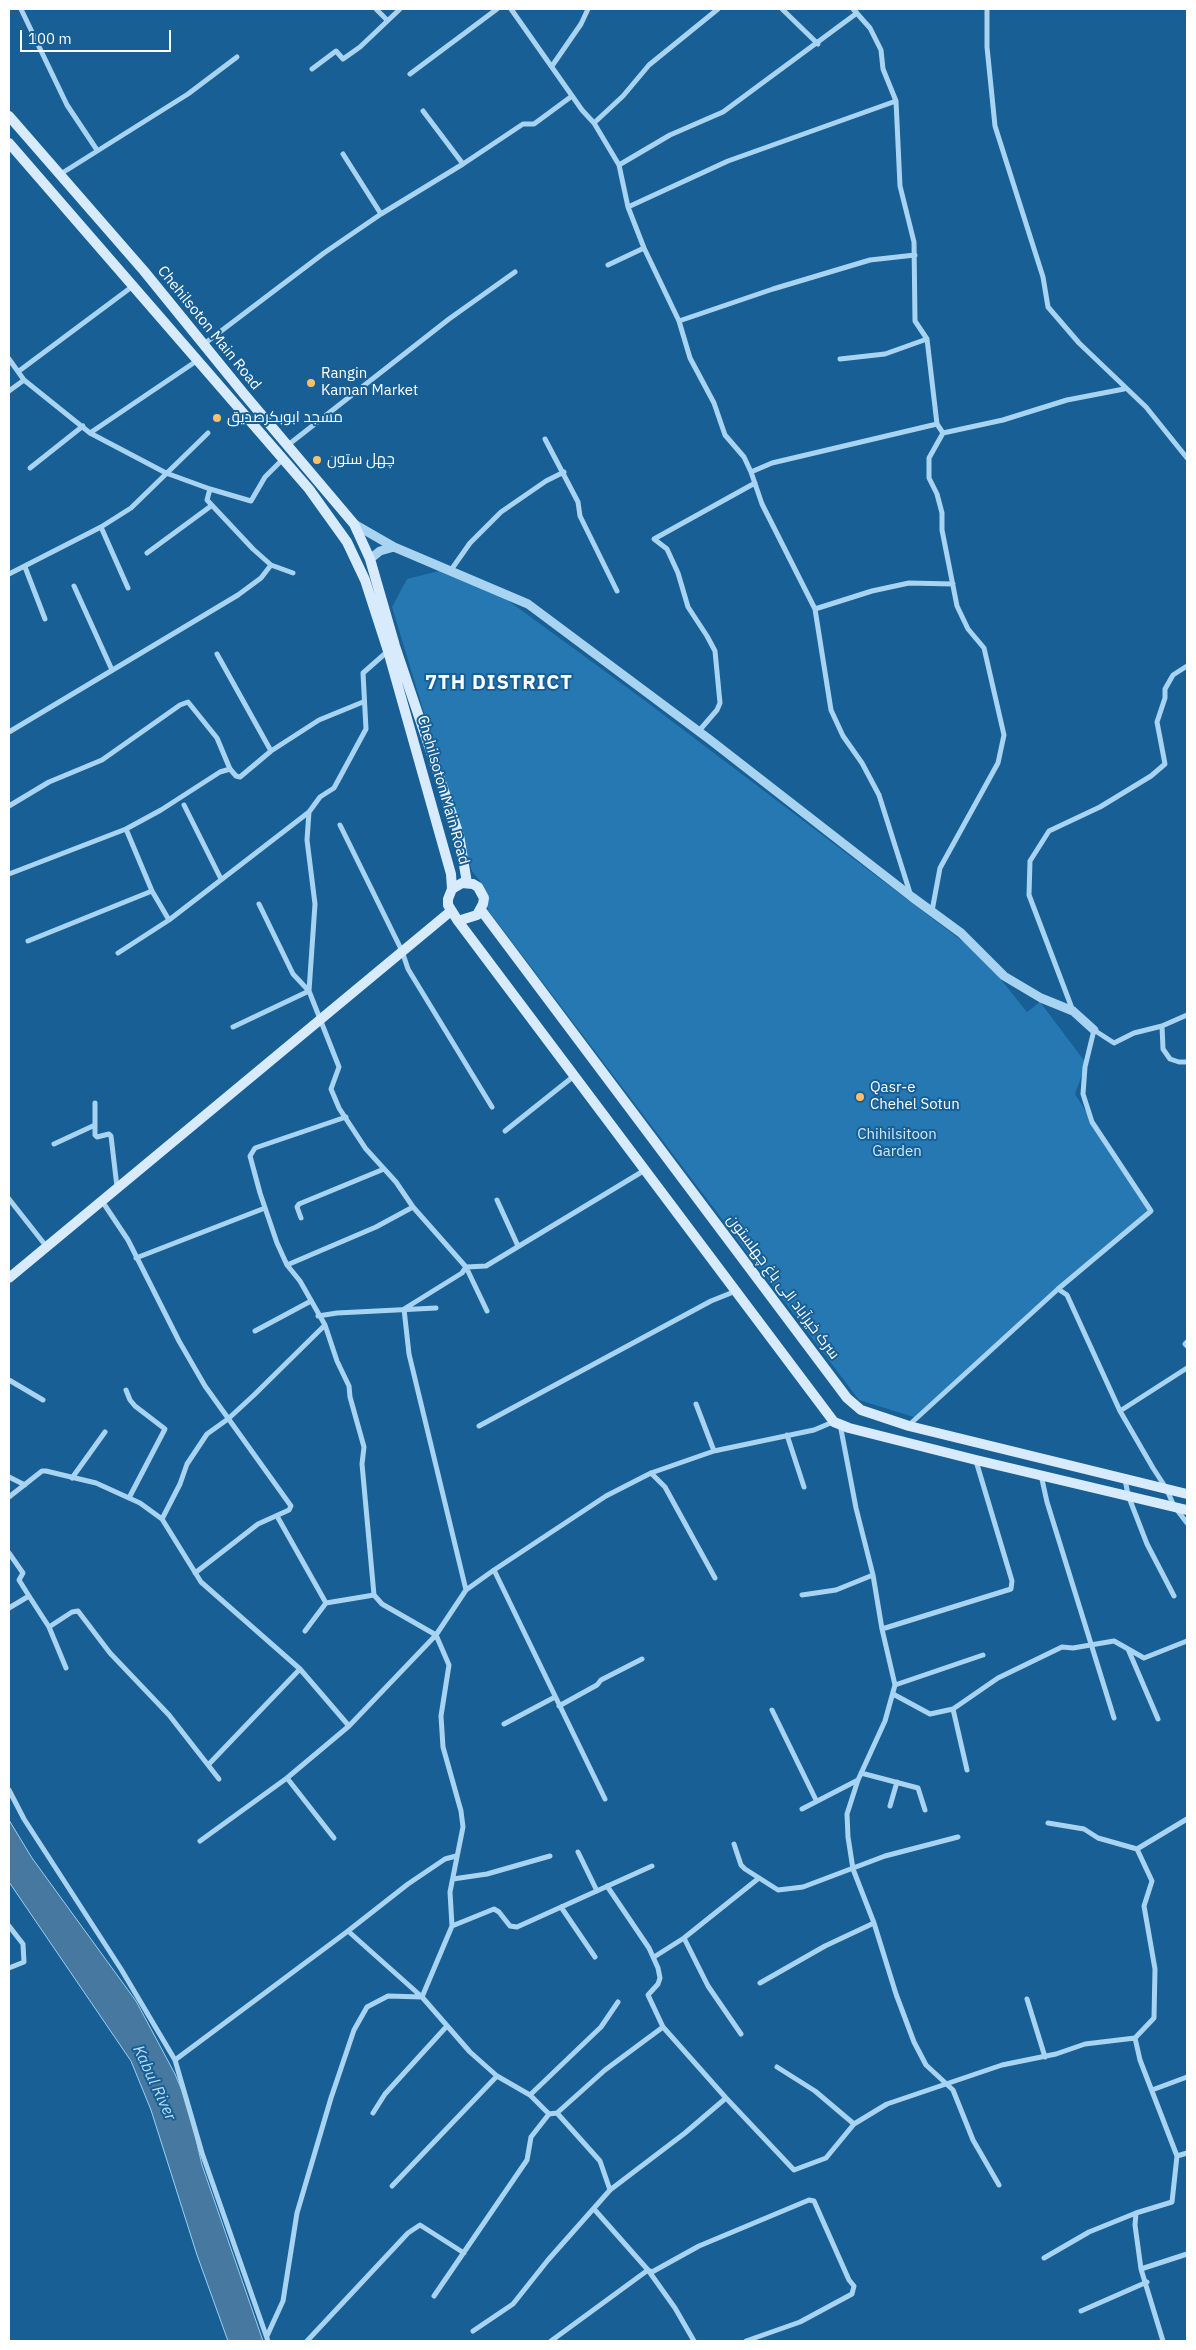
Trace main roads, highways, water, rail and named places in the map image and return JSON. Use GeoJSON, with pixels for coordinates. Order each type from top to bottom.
{"type":"FeatureCollection","features":[{"type":"Feature","properties":{"kind":"main road","name":"Chehilsoton Main Road"},"geometry":{"type":"LineString","coordinates":[[9,116],[59,176],[144,271],[244,394],[354,524],[370,559],[451,874],[452,889]]}},
{"type":"Feature","properties":{"kind":"main road","name":"Chehilsoton Main Road"},"geometry":{"type":"LineString","coordinates":[[9,143],[283,458],[309,489],[347,542],[365,580],[392,649],[459,834],[467,883]]}},
{"type":"Feature","properties":{"kind":"main road"},"geometry":{"type":"LineString","coordinates":[[458,921],[471,918],[481,910],[483,904],[482,892],[473,884],[456,885],[452,889],[448,899],[451,911],[458,921],[644,1170],[837,1423],[849,1428],[976,1460],[1187,1510]]}},
{"type":"Feature","properties":{"kind":"main road","name":"سرک خیرآباد الی باغ چهلستون"},"geometry":{"type":"LineString","coordinates":[[481,910],[847,1398],[862,1410],[909,1426],[1187,1494]]}},
{"type":"Feature","properties":{"kind":"main road"},"geometry":{"type":"LineString","coordinates":[[9,1278],[451,911]]}},
{"type":"Feature","properties":{"kind":"water","name":"Kabul River"},"geometry":{"type":"Polygon","coordinates":[[[9,1820],[32,1858],[136,2001],[175,2074],[188,2105],[202,2165],[263,2341],[228,2341],[197,2255],[151,2110],[131,2061],[9,1882],[9,1820]]]}},
{"type":"Feature","properties":{"kind":"place","name":"Rangin Kaman Market"},"geometry":{"type":"Point","coordinates":[311,383]}},
{"type":"Feature","properties":{"kind":"place","name":"مسجد ابوبکرصدیق"},"geometry":{"type":"Point","coordinates":[217,418]}},
{"type":"Feature","properties":{"kind":"place","name":"چهل ستون"},"geometry":{"type":"Point","coordinates":[317,460]}},
{"type":"Feature","properties":{"kind":"place","name":"Qasr-e Chehel Sotun"},"geometry":{"type":"Point","coordinates":[860,1097]}},
{"type":"Feature","properties":{"kind":"district","name":"7TH DISTRICT"},"geometry":{"type":"Point","coordinates":[499,683]}},
{"type":"Feature","properties":{"kind":"park label","name":"Chihilsitoon Garden"},"geometry":{"type":"Point","coordinates":[897,1144]}}]}
